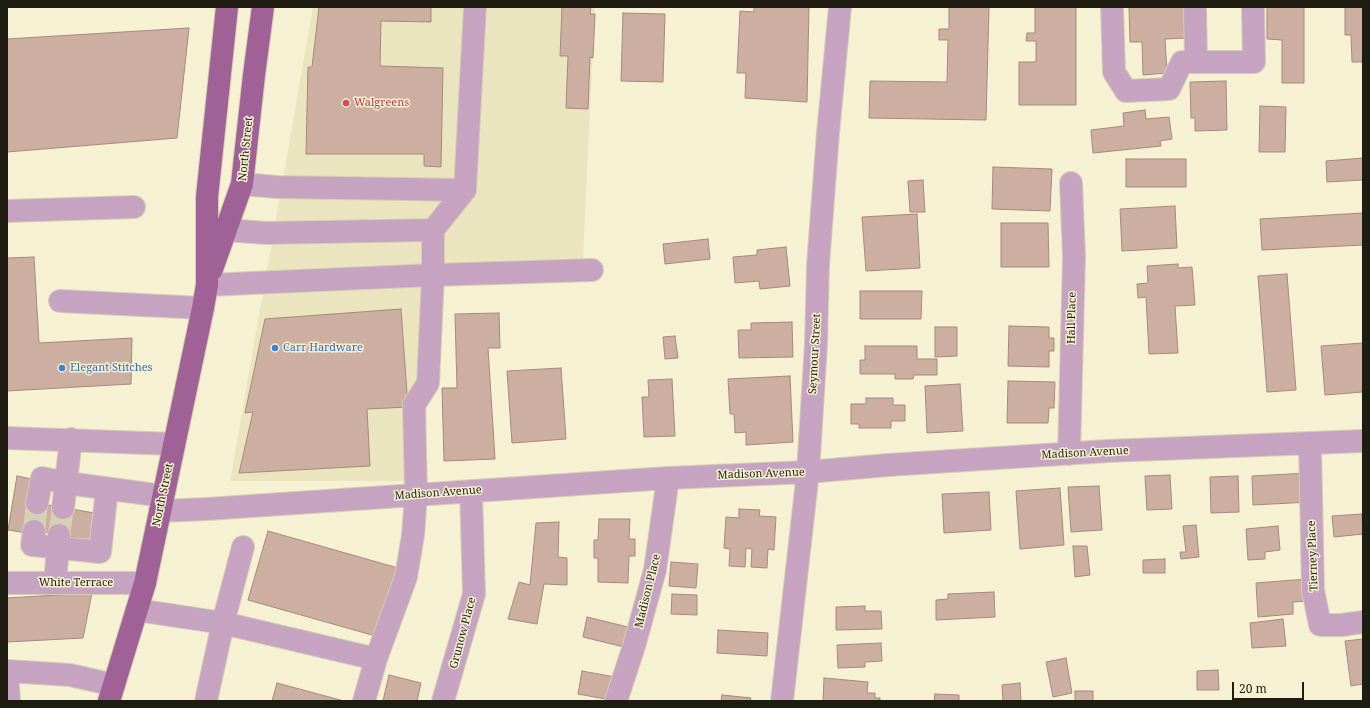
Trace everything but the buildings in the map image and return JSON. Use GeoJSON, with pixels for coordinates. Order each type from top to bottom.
{"type":"FeatureCollection","features":[{"type":"Feature","properties":{"kind":"main road","name":"North Street"},"geometry":{"type":"LineString","coordinates":[[207,286],[207,197],[227,7]]}},
{"type":"Feature","properties":{"kind":"main road","name":"North Street"},"geometry":{"type":"LineString","coordinates":[[112,693],[145,583],[207,286],[242,184],[263,7]]}},
{"type":"Feature","properties":{"kind":"street"},"geometry":{"type":"LineString","coordinates":[[364,701],[376,659],[406,577],[414,535],[416,495],[414,405],[428,383],[433,275],[433,230],[466,190],[475,7]]}},
{"type":"Feature","properties":{"kind":"street","name":"Seymour Street"},"geometry":{"type":"LineString","coordinates":[[782,701],[808,472],[816,344],[818,266],[828,133],[840,7]]}},
{"type":"Feature","properties":{"kind":"street"},"geometry":{"type":"LineString","coordinates":[[1112,7],[1114,72],[1126,90],[1169,89],[1182,62],[1254,62],[1253,7]]}},
{"type":"Feature","properties":{"kind":"street"},"geometry":{"type":"LineString","coordinates":[[1195,7],[1196,62]]}},
{"type":"Feature","properties":{"kind":"street","name":"Hall Place"},"geometry":{"type":"LineString","coordinates":[[1069,454],[1074,257],[1072,183]]}},
{"type":"Feature","properties":{"kind":"street"},"geometry":{"type":"LineString","coordinates":[[242,184],[276,187],[466,190]]}},
{"type":"Feature","properties":{"kind":"street"},"geometry":{"type":"LineString","coordinates":[[7,211],[134,207]]}},
{"type":"Feature","properties":{"kind":"street"},"geometry":{"type":"LineString","coordinates":[[226,230],[266,233],[433,230]]}},
{"type":"Feature","properties":{"kind":"street"},"geometry":{"type":"LineString","coordinates":[[207,286],[433,275],[592,270]]}},
{"type":"Feature","properties":{"kind":"street"},"geometry":{"type":"LineString","coordinates":[[60,301],[203,308]]}},
{"type":"Feature","properties":{"kind":"street"},"geometry":{"type":"LineString","coordinates":[[7,438],[71,439],[174,444]]}},
{"type":"Feature","properties":{"kind":"street"},"geometry":{"type":"LineString","coordinates":[[64,508],[71,439]]}},
{"type":"Feature","properties":{"kind":"street","name":"Madison Avenue"},"geometry":{"type":"LineString","coordinates":[[38,503],[42,478],[107,489],[161,503],[199,509],[668,478],[808,472],[1108,451],[1363,441]]}},
{"type":"Feature","properties":{"kind":"street","name":"Tierney Place"},"geometry":{"type":"LineString","coordinates":[[1310,444],[1313,590],[1320,625],[1342,625],[1363,622]]}},
{"type":"Feature","properties":{"kind":"street","name":"Madison Place"},"geometry":{"type":"LineString","coordinates":[[616,701],[634,646],[655,570],[668,478]]}},
{"type":"Feature","properties":{"kind":"street"},"geometry":{"type":"LineString","coordinates":[[34,531],[32,545],[58,541],[100,552],[107,489]]}},
{"type":"Feature","properties":{"kind":"street","name":"Grunow Place"},"geometry":{"type":"LineString","coordinates":[[444,701],[474,594],[471,491]]}},
{"type":"Feature","properties":{"kind":"street"},"geometry":{"type":"LineString","coordinates":[[55,583],[58,541]]}},
{"type":"Feature","properties":{"kind":"street"},"geometry":{"type":"LineString","coordinates":[[206,701],[222,623],[243,547]]}},
{"type":"Feature","properties":{"kind":"street","name":"White Terrace"},"geometry":{"type":"LineString","coordinates":[[7,583],[145,583]]}},
{"type":"Feature","properties":{"kind":"street"},"geometry":{"type":"LineString","coordinates":[[136,610],[222,623],[376,659]]}},
{"type":"Feature","properties":{"kind":"street"},"geometry":{"type":"LineString","coordinates":[[9,701],[7,671],[70,675],[112,693]]}},
{"type":"Feature","properties":{"kind":"shaded area"},"geometry":{"type":"Polygon","coordinates":[[[313,7],[595,7],[582,279],[432,281],[424,481],[230,481],[313,7]]]}},
{"type":"Feature","properties":{"kind":"tunnel"},"geometry":{"type":"LineString","coordinates":[[34,531],[37,503]]}},
{"type":"Feature","properties":{"kind":"tunnel"},"geometry":{"type":"LineString","coordinates":[[59,535],[63,508]]}},
{"type":"Feature","properties":{"kind":"place","name":"Walgreens"},"geometry":{"type":"Point","coordinates":[346,103]}},
{"type":"Feature","properties":{"kind":"place","name":"Carr Hardware"},"geometry":{"type":"Point","coordinates":[275,348]}},
{"type":"Feature","properties":{"kind":"place","name":"Elegant Stitches"},"geometry":{"type":"Point","coordinates":[62,368]}}]}
